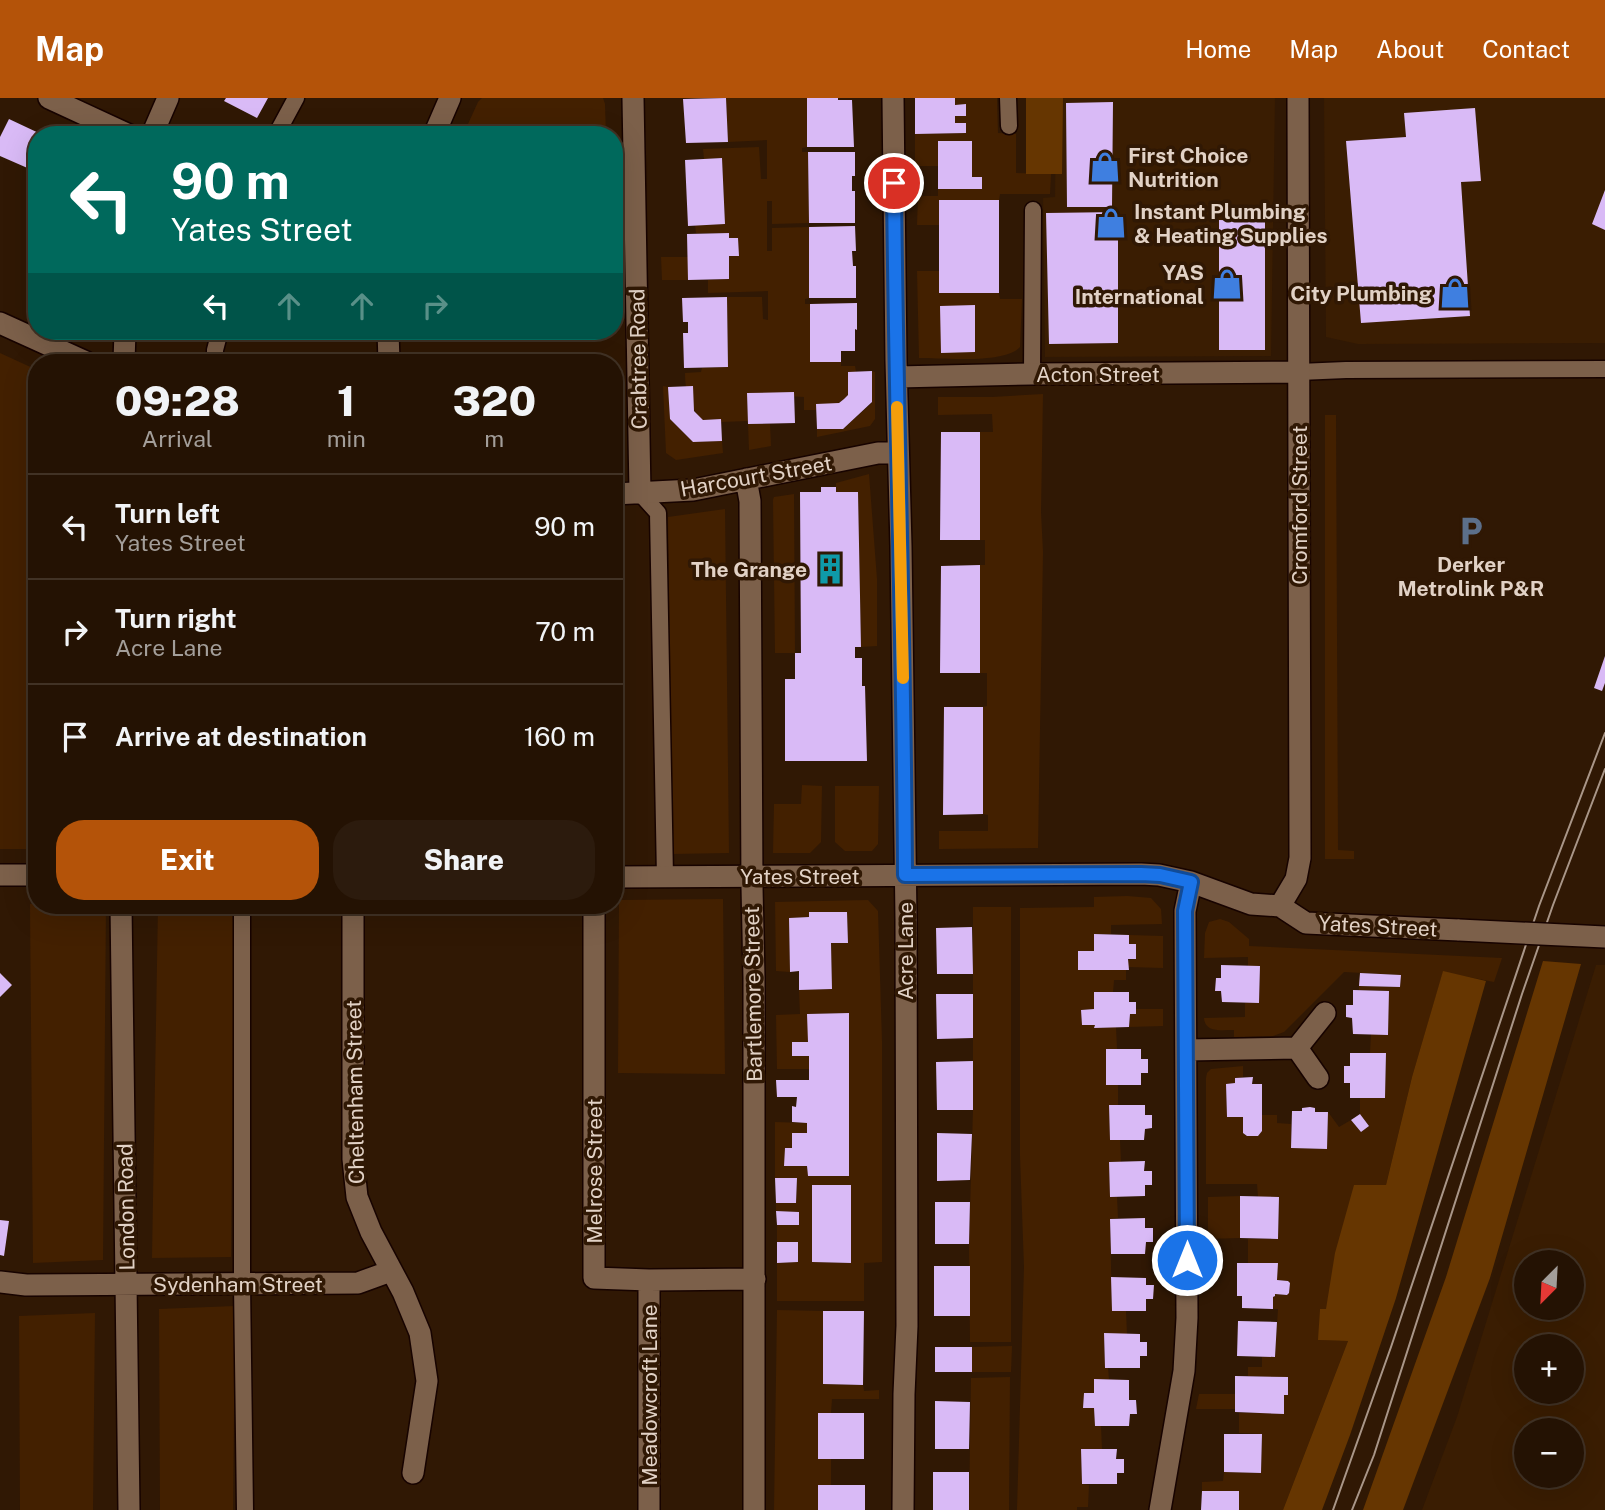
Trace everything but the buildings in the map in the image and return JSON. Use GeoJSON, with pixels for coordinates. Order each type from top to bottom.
{"type":"FeatureCollection","features":[{"type":"Feature","properties":{"kind":"street"},"geometry":{"type":"LineString","coordinates":[[49,98],[110,126]]}},
{"type":"Feature","properties":{"kind":"street"},"geometry":{"type":"LineString","coordinates":[[156,126],[168,98]]}},
{"type":"Feature","properties":{"kind":"street"},"geometry":{"type":"LineString","coordinates":[[438,126],[450,98]]}},
{"type":"Feature","properties":{"kind":"street","name":"Crabtree Road"},"geometry":{"type":"LineString","coordinates":[[633,98],[640,494]]}},
{"type":"Feature","properties":{"kind":"street","name":"Acre Lane"},"geometry":{"type":"LineString","coordinates":[[893,98],[905,875],[907,1326],[903,1510]]}},
{"type":"Feature","properties":{"kind":"street","name":"Cromford Street"},"geometry":{"type":"LineString","coordinates":[[1280,906],[1296,879],[1300,858],[1298,98]]}},
{"type":"Feature","properties":{"kind":"street"},"geometry":{"type":"LineString","coordinates":[[0,323],[28,336]]}},
{"type":"Feature","properties":{"kind":"street"},"geometry":{"type":"LineString","coordinates":[[37,340],[68,354]]}},
{"type":"Feature","properties":{"kind":"street","name":"Acton Street"},"geometry":{"type":"LineString","coordinates":[[897,377],[1299,372]]}},
{"type":"Feature","properties":{"kind":"street","name":"Harcourt Street"},"geometry":{"type":"LineString","coordinates":[[623,494],[693,490],[878,453],[898,453]]}},
{"type":"Feature","properties":{"kind":"street","name":"Bartlemore Street"},"geometry":{"type":"LineString","coordinates":[[746,479],[750,501],[754,978],[754,1510]]}},
{"type":"Feature","properties":{"kind":"street"},"geometry":{"type":"LineString","coordinates":[[0,875],[28,875]]}},
{"type":"Feature","properties":{"kind":"street","name":"Yates Street"},"geometry":{"type":"LineString","coordinates":[[623,877],[1160,875],[1191,882],[1251,904],[1280,906],[1306,923],[1605,937]]}},
{"type":"Feature","properties":{"kind":"street"},"geometry":{"type":"LineString","coordinates":[[1160,1510],[1186,1356],[1185,911],[1191,882]]}},
{"type":"Feature","properties":{"kind":"street","name":"London Road"},"geometry":{"type":"LineString","coordinates":[[121,914],[129,1510]]}},
{"type":"Feature","properties":{"kind":"street","name":"Cheltenham Street"},"geometry":{"type":"LineString","coordinates":[[353,914],[357,1197],[420,1333],[427,1381],[413,1473]]}},
{"type":"Feature","properties":{"kind":"street","name":"Melrose Street"},"geometry":{"type":"LineString","coordinates":[[594,914],[594,1278],[755,1279]]}},
{"type":"Feature","properties":{"kind":"street"},"geometry":{"type":"LineString","coordinates":[[1297,1048],[1325,1013]]}},
{"type":"Feature","properties":{"kind":"street"},"geometry":{"type":"LineString","coordinates":[[1186,1050],[1297,1048]]}},
{"type":"Feature","properties":{"kind":"street"},"geometry":{"type":"LineString","coordinates":[[1297,1048],[1318,1077]]}},
{"type":"Feature","properties":{"kind":"street","name":"Sydenham Street"},"geometry":{"type":"LineString","coordinates":[[0,1282],[26,1285],[358,1283],[391,1271]]}},
{"type":"Feature","properties":{"kind":"street","name":"Meadowcroft Lane"},"geometry":{"type":"LineString","coordinates":[[649,1280],[649,1510]]}},
{"type":"Feature","properties":{"kind":"lane"},"geometry":{"type":"LineString","coordinates":[[281,126],[296,98]]}},
{"type":"Feature","properties":{"kind":"lane"},"geometry":{"type":"LineString","coordinates":[[1009,98],[1009,125]]}},
{"type":"Feature","properties":{"kind":"lane"},"geometry":{"type":"LineString","coordinates":[[1032,374],[1033,209]]}},
{"type":"Feature","properties":{"kind":"lane"},"geometry":{"type":"LineString","coordinates":[[1299,372],[1605,369]]}},
{"type":"Feature","properties":{"kind":"lane"},"geometry":{"type":"LineString","coordinates":[[640,494],[658,513],[665,877]]}},
{"type":"Feature","properties":{"kind":"lane"},"geometry":{"type":"LineString","coordinates":[[242,914],[245,1510]]}},
{"type":"Feature","properties":{"kind":"shaded area"},"geometry":{"type":"Polygon","coordinates":[[[482,98],[603,98],[606,126],[467,126],[482,98]]]}},
{"type":"Feature","properties":{"kind":"shaded area"},"geometry":{"type":"Polygon","coordinates":[[[726,98],[807,98],[807,147],[802,148],[802,152],[808,152],[809,223],[772,224],[772,201],[767,201],[767,251],[772,251],[772,228],[809,227],[809,298],[805,299],[805,304],[810,304],[810,361],[841,362],[841,366],[855,366],[856,372],[848,395],[839,403],[817,410],[804,410],[804,397],[747,394],[748,421],[721,422],[721,419],[703,420],[694,410],[689,398],[685,373],[701,372],[702,368],[728,367],[727,297],[762,297],[763,319],[768,320],[768,291],[708,293],[708,280],[729,279],[729,256],[738,256],[728,233],[696,233],[695,225],[725,224],[722,158],[704,159],[703,149],[759,147],[761,179],[767,179],[767,140],[728,142],[726,98]]]}},
{"type":"Feature","properties":{"kind":"shaded area"},"geometry":{"type":"Polygon","coordinates":[[[955,98],[997,98],[998,133],[1016,134],[1016,173],[1051,174],[1050,194],[1000,194],[999,200],[940,200],[940,225],[917,225],[918,196],[938,196],[938,189],[982,189],[982,178],[972,177],[972,141],[939,141],[938,166],[915,166],[915,134],[966,133],[966,123],[955,123],[955,116],[966,115],[966,105],[955,105],[955,98]]]}},
{"type":"Feature","properties":{"kind":"shaded area"},"geometry":{"type":"Polygon","coordinates":[[[1026,98],[1063,98],[1062,174],[1026,174],[1026,98]]]}},
{"type":"Feature","properties":{"kind":"shaded area"},"geometry":{"type":"Polygon","coordinates":[[[1056,98],[1275,98],[1271,356],[1045,357],[1043,198],[1055,197],[1056,98]]]}},
{"type":"Feature","properties":{"kind":"shaded area"},"geometry":{"type":"Polygon","coordinates":[[[1324,98],[1605,98],[1605,343],[1358,344],[1326,337],[1324,98]]]}},
{"type":"Feature","properties":{"kind":"shaded area"},"geometry":{"type":"Polygon","coordinates":[[[661,257],[688,257],[688,280],[662,280],[661,257]]]}},
{"type":"Feature","properties":{"kind":"shaded area"},"geometry":{"type":"Polygon","coordinates":[[[917,271],[939,271],[940,293],[999,293],[1000,299],[1022,299],[1020,347],[1001,356],[988,358],[919,358],[917,271]]]}},
{"type":"Feature","properties":{"kind":"shaded area"},"geometry":{"type":"Polygon","coordinates":[[[0,353],[28,366],[28,849],[0,849],[0,353]]]}},
{"type":"Feature","properties":{"kind":"shaded area"},"geometry":{"type":"Polygon","coordinates":[[[872,371],[875,372],[875,419],[870,426],[817,437],[817,429],[843,429],[872,403],[872,371]]]}},
{"type":"Feature","properties":{"kind":"shaded area"},"geometry":{"type":"Polygon","coordinates":[[[663,386],[668,387],[670,419],[693,442],[722,441],[723,453],[676,460],[666,453],[663,386]]]}},
{"type":"Feature","properties":{"kind":"shaded area"},"geometry":{"type":"Polygon","coordinates":[[[1043,394],[1038,848],[939,849],[939,831],[988,831],[988,815],[983,814],[983,707],[987,706],[987,673],[980,673],[980,565],[985,565],[985,540],[980,540],[980,432],[993,432],[992,414],[938,415],[938,397],[1043,394]]]}},
{"type":"Feature","properties":{"kind":"shaded area"},"geometry":{"type":"Polygon","coordinates":[[[1325,415],[1336,415],[1338,850],[1354,851],[1354,859],[1325,859],[1325,415]]]}},
{"type":"Feature","properties":{"kind":"shaded area"},"geometry":{"type":"Polygon","coordinates":[[[748,424],[770,424],[771,446],[749,450],[748,424]]]}},
{"type":"Feature","properties":{"kind":"shaded area"},"geometry":{"type":"Polygon","coordinates":[[[869,474],[877,579],[877,646],[861,647],[858,493],[836,492],[836,483],[869,474]]]}},
{"type":"Feature","properties":{"kind":"shaded area"},"geometry":{"type":"Polygon","coordinates":[[[794,494],[795,653],[775,653],[773,500],[774,497],[794,494]]]}},
{"type":"Feature","properties":{"kind":"shaded area"},"geometry":{"type":"Polygon","coordinates":[[[725,509],[729,853],[672,854],[668,517],[725,509]]]}},
{"type":"Feature","properties":{"kind":"shaded area"},"geometry":{"type":"Polygon","coordinates":[[[802,785],[822,786],[821,842],[810,853],[773,853],[774,804],[801,804],[802,785]]]}},
{"type":"Feature","properties":{"kind":"shaded area"},"geometry":{"type":"Polygon","coordinates":[[[835,786],[879,786],[878,844],[872,851],[845,851],[835,842],[835,786]]]}},
{"type":"Feature","properties":{"kind":"shaded area"},"geometry":{"type":"Polygon","coordinates":[[[1094,897],[1151,898],[1161,909],[1162,924],[1111,925],[1111,934],[1094,934],[1094,951],[1078,951],[1078,969],[1126,970],[1126,980],[1114,980],[1113,992],[1094,992],[1094,1009],[1081,1010],[1082,1025],[1095,1025],[1095,1028],[1116,1027],[1117,1049],[1106,1050],[1106,1084],[1118,1085],[1118,1105],[1109,1105],[1110,1140],[1120,1140],[1121,1162],[1109,1162],[1110,1197],[1117,1197],[1118,1218],[1110,1219],[1112,1311],[1126,1311],[1127,1334],[1104,1334],[1105,1368],[1108,1368],[1109,1379],[1095,1379],[1094,1393],[1084,1393],[1083,1408],[1094,1408],[1095,1425],[1101,1426],[1102,1449],[1081,1450],[1082,1484],[1089,1485],[1088,1507],[1077,1507],[1077,1510],[1017,1510],[1024,1267],[1020,1156],[1020,908],[1094,907],[1094,897]]]}},
{"type":"Feature","properties":{"kind":"shaded area"},"geometry":{"type":"Polygon","coordinates":[[[723,899],[725,1074],[618,1073],[619,914],[623,914],[623,900],[723,899]]]}},
{"type":"Feature","properties":{"kind":"shaded area"},"geometry":{"type":"Polygon","coordinates":[[[868,900],[878,911],[882,1041],[882,1262],[864,1263],[864,1301],[777,1301],[777,1263],[798,1262],[798,1242],[777,1242],[777,1225],[799,1225],[799,1212],[776,1211],[776,1203],[796,1203],[797,1178],[775,1178],[775,1122],[807,1123],[807,1133],[792,1134],[792,1148],[785,1148],[785,1166],[807,1166],[808,1176],[849,1176],[849,1013],[808,1014],[808,1042],[792,1042],[792,1056],[809,1056],[809,1069],[777,1069],[776,1015],[800,1014],[799,990],[832,989],[831,943],[848,942],[847,912],[810,912],[809,917],[789,918],[790,972],[776,971],[775,902],[868,900]],[[812,1185],[812,1262],[851,1263],[851,1185],[812,1185]]]}},
{"type":"Feature","properties":{"kind":"shaded area"},"geometry":{"type":"Polygon","coordinates":[[[973,907],[1011,907],[1011,1342],[970,1342],[973,907]]]}},
{"type":"Feature","properties":{"kind":"shaded area"},"geometry":{"type":"Polygon","coordinates":[[[30,914],[106,914],[103,1260],[33,1263],[30,914]]]}},
{"type":"Feature","properties":{"kind":"shaded area"},"geometry":{"type":"Polygon","coordinates":[[[158,914],[234,914],[231,1257],[152,1258],[158,914]]]}},
{"type":"Feature","properties":{"kind":"shaded area"},"geometry":{"type":"Polygon","coordinates":[[[1220,919],[1229,922],[1249,939],[1249,946],[1502,958],[1494,982],[1443,972],[1412,1077],[1386,1185],[1326,1310],[1320,1309],[1319,1340],[1348,1341],[1283,1510],[1239,1510],[1238,1491],[1202,1491],[1202,1482],[1223,1481],[1224,1472],[1261,1473],[1262,1434],[1239,1433],[1239,1413],[1284,1413],[1288,1378],[1248,1376],[1248,1367],[1262,1367],[1262,1357],[1275,1357],[1278,1309],[1273,1309],[1273,1297],[1275,1294],[1287,1295],[1290,1283],[1277,1280],[1277,1264],[1248,1263],[1248,1239],[1278,1239],[1279,1198],[1258,1197],[1257,1184],[1206,1184],[1207,1073],[1211,1069],[1243,1066],[1243,1077],[1235,1078],[1235,1083],[1226,1084],[1227,1117],[1243,1117],[1243,1133],[1247,1136],[1258,1136],[1262,1131],[1262,1115],[1277,1115],[1277,1123],[1291,1124],[1291,1148],[1327,1149],[1328,1112],[1339,1127],[1351,1120],[1361,1132],[1369,1126],[1360,1114],[1360,1098],[1385,1098],[1386,1054],[1370,1053],[1371,1034],[1389,991],[1359,990],[1359,986],[1400,987],[1401,975],[1344,972],[1284,1032],[1273,1036],[1234,1037],[1234,1030],[1211,1028],[1207,1026],[1204,1018],[1245,1017],[1245,1003],[1259,1002],[1260,967],[1248,966],[1248,957],[1204,958],[1205,933],[1209,922],[1220,919]]]}},
{"type":"Feature","properties":{"kind":"shaded area"},"geometry":{"type":"Polygon","coordinates":[[[1129,935],[1163,936],[1163,968],[1128,967],[1128,960],[1136,959],[1136,945],[1129,944],[1129,935]]]}},
{"type":"Feature","properties":{"kind":"shaded area"},"geometry":{"type":"Polygon","coordinates":[[[1543,961],[1581,964],[1490,1278],[1403,1510],[1363,1510],[1446,1277],[1543,961]]]}},
{"type":"Feature","properties":{"kind":"shaded area"},"geometry":{"type":"Polygon","coordinates":[[[1596,965],[1605,965],[1605,1510],[1422,1510],[1457,1417],[1596,965]]]}},
{"type":"Feature","properties":{"kind":"shaded area"},"geometry":{"type":"Polygon","coordinates":[[[1443,971],[1486,981],[1396,1298],[1322,1510],[1283,1510],[1348,1341],[1318,1340],[1320,1309],[1326,1309],[1335,1253],[1354,1185],[1386,1185],[1412,1077],[1443,971]]]}},
{"type":"Feature","properties":{"kind":"shaded area"},"geometry":{"type":"Polygon","coordinates":[[[1136,1009],[1163,1009],[1163,1026],[1129,1027],[1130,1014],[1136,1014],[1136,1009]]]}},
{"type":"Feature","properties":{"kind":"shaded area"},"geometry":{"type":"Polygon","coordinates":[[[1240,1196],[1240,1238],[1208,1239],[1208,1197],[1240,1196]]]}},
{"type":"Feature","properties":{"kind":"shaded area"},"geometry":{"type":"Polygon","coordinates":[[[235,1306],[233,1510],[160,1510],[159,1309],[235,1306]]]}},
{"type":"Feature","properties":{"kind":"shaded area"},"geometry":{"type":"Polygon","coordinates":[[[777,1310],[823,1311],[823,1384],[863,1385],[864,1391],[879,1390],[879,1399],[832,1399],[831,1413],[818,1413],[818,1459],[831,1459],[831,1485],[819,1485],[818,1510],[774,1510],[777,1310]]]}},
{"type":"Feature","properties":{"kind":"shaded area"},"geometry":{"type":"Polygon","coordinates":[[[95,1313],[93,1510],[20,1510],[19,1316],[95,1313]]]}},
{"type":"Feature","properties":{"kind":"shaded area"},"geometry":{"type":"Polygon","coordinates":[[[1012,1346],[1011,1372],[972,1372],[972,1347],[1012,1346]]]}},
{"type":"Feature","properties":{"kind":"shaded area"},"geometry":{"type":"Polygon","coordinates":[[[1010,1377],[1009,1510],[969,1510],[971,1378],[1010,1377]]]}},
{"type":"Feature","properties":{"kind":"shaded area"},"geometry":{"type":"Polygon","coordinates":[[[1199,1394],[1235,1394],[1235,1409],[1196,1409],[1199,1394]]]}},
{"type":"Feature","properties":{"kind":"tram line"},"geometry":{"type":"LineString","coordinates":[[1333,1510],[1391,1347],[1539,906],[1605,733]]}},
{"type":"Feature","properties":{"kind":"tram line"},"geometry":{"type":"LineString","coordinates":[[1352,1510],[1374,1455],[1522,994],[1605,769]]}},
{"type":"Feature","properties":{"kind":"slow traffic"},"geometry":{"type":"LineString","coordinates":[[897,407],[903,678]]}},
{"type":"Feature","properties":{"kind":"place","name":"First Choice Nutrition"},"geometry":{"type":"Point","coordinates":[1105,167]}},
{"type":"Feature","properties":{"kind":"place","name":"Instant Plumbing & Heating Supplies"},"geometry":{"type":"Point","coordinates":[1111,223]}},
{"type":"Feature","properties":{"kind":"place","name":"YAS International"},"geometry":{"type":"Point","coordinates":[1227,284]}},
{"type":"Feature","properties":{"kind":"place","name":"City Plumbing"},"geometry":{"type":"Point","coordinates":[1455,293]}},
{"type":"Feature","properties":{"kind":"place","name":"Derker Metrolink P&R"},"geometry":{"type":"Point","coordinates":[1471,531]}},
{"type":"Feature","properties":{"kind":"place","name":"The Grange"},"geometry":{"type":"Point","coordinates":[830,569]}},
{"type":"Feature","properties":{"kind":"route"},"geometry":{"type":"LineString","coordinates":[[894,183],[905,875],[1141,874],[1191,882],[1185,911],[1187,1260]]}}]}
